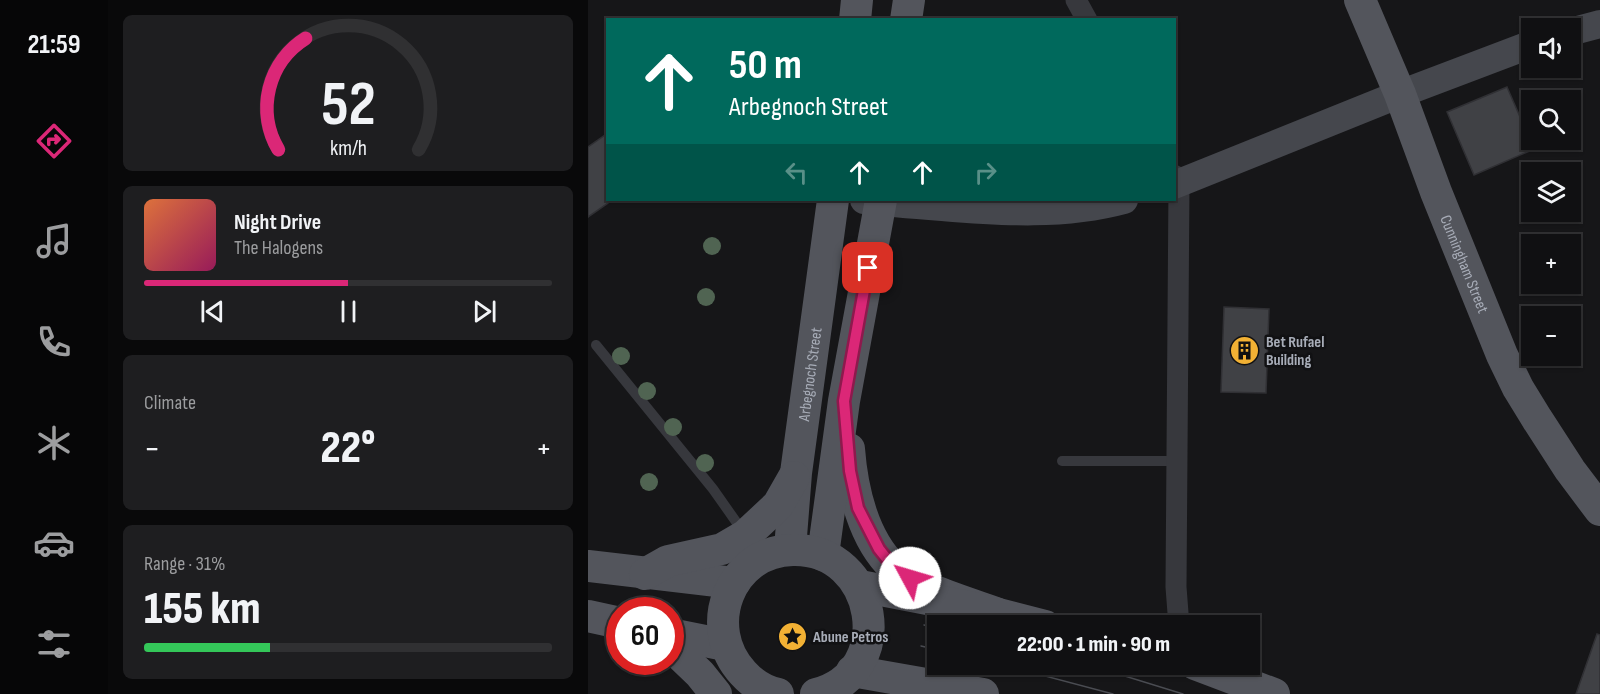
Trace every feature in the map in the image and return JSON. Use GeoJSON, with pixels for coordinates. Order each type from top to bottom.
{"type":"FeatureCollection","features":[{"type":"Feature","properties":{"kind":"main road"},"geometry":{"type":"LineString","coordinates":[[855,18],[857,0]]}},
{"type":"Feature","properties":{"kind":"main road"},"geometry":{"type":"LineString","coordinates":[[906,18],[909,0]]}},
{"type":"Feature","properties":{"kind":"main road","name":"Cunningham Street"},"geometry":{"type":"LineString","coordinates":[[1360,0],[1400,94],[1436,192],[1502,355],[1537,419],[1570,470],[1600,510]]}},
{"type":"Feature","properties":{"kind":"main road","name":"Arbegnoch Street"},"geometry":{"type":"LineString","coordinates":[[790,549],[796,473],[833,201]]}},
{"type":"Feature","properties":{"kind":"main road"},"geometry":{"type":"LineString","coordinates":[[823,555],[875,201]]}},
{"type":"Feature","properties":{"kind":"main road"},"geometry":{"type":"LineString","coordinates":[[844,401],[850,471],[858,508],[879,549],[895,569],[925,586],[996,613]]}},
{"type":"Feature","properties":{"kind":"main road"},"geometry":{"type":"LineString","coordinates":[[645,574],[668,561],[722,549],[746,535],[778,505],[796,473]]}},
{"type":"Feature","properties":{"kind":"main road"},"geometry":{"type":"LineString","coordinates":[[773,694],[751,682],[735,665],[725,645],[722,624],[725,602],[734,583],[749,566],[768,554],[790,549],[807,550],[823,555],[844,567],[860,586],[868,608],[869,630],[864,652],[852,671],[839,683],[821,693]]}},
{"type":"Feature","properties":{"kind":"main road"},"geometry":{"type":"LineString","coordinates":[[588,566],[734,583]]}},
{"type":"Feature","properties":{"kind":"main road"},"geometry":{"type":"LineString","coordinates":[[860,586],[1004,615]]}},
{"type":"Feature","properties":{"kind":"main road"},"geometry":{"type":"LineString","coordinates":[[684,636],[725,645]]}},
{"type":"Feature","properties":{"kind":"main road"},"geometry":{"type":"LineString","coordinates":[[684,659],[716,694]]}},
{"type":"Feature","properties":{"kind":"main road"},"geometry":{"type":"LineString","coordinates":[[852,671],[915,689],[983,694]]}},
{"type":"Feature","properties":{"kind":"main road"},"geometry":{"type":"LineString","coordinates":[[1224,675],[1274,694]]}},
{"type":"Feature","properties":{"kind":"street"},"geometry":{"type":"LineString","coordinates":[[1076,0],[1086,18]]}},
{"type":"Feature","properties":{"kind":"street"},"geometry":{"type":"LineString","coordinates":[[1581,30],[1600,24]]}},
{"type":"Feature","properties":{"kind":"street"},"geometry":{"type":"LineString","coordinates":[[1178,615],[1176,587],[1176,181],[1521,48]]}},
{"type":"Feature","properties":{"kind":"street"},"geometry":{"type":"LineString","coordinates":[[885,201],[990,211],[1030,212],[1090,207],[1119,201]]}},
{"type":"Feature","properties":{"kind":"lane"},"geometry":{"type":"LineString","coordinates":[[596,345],[713,489],[746,535]]}},
{"type":"Feature","properties":{"kind":"lane"},"geometry":{"type":"LineString","coordinates":[[1062,461],[1177,461]]}},
{"type":"Feature","properties":{"kind":"building"},"geometry":{"type":"Polygon","coordinates":[[[1507,87],[1521,119],[1521,150],[1532,150],[1474,175],[1447,112],[1507,87]]]}},
{"type":"Feature","properties":{"kind":"building"},"geometry":{"type":"Polygon","coordinates":[[[606,134],[606,201],[608,203],[588,217],[588,147],[606,134]]]}},
{"type":"Feature","properties":{"kind":"building","name":"Bet Rufael Building"},"geometry":{"type":"Polygon","coordinates":[[[1224,307],[1269,309],[1266,393],[1221,392],[1224,307]]]}},
{"type":"Feature","properties":{"kind":"building"},"geometry":{"type":"Polygon","coordinates":[[[1597,634],[1600,635],[1600,694],[1576,694],[1597,634]]]}},
{"type":"Feature","properties":{"kind":"tram line"},"geometry":{"type":"LineString","coordinates":[[921,646],[927,647]]}},
{"type":"Feature","properties":{"kind":"tram line"},"geometry":{"type":"LineString","coordinates":[[1041,675],[1113,694]]}},
{"type":"Feature","properties":{"kind":"tram line"},"geometry":{"type":"LineString","coordinates":[[1122,675],[1183,694]]}},
{"type":"Feature","properties":{"kind":"place","name":"Bet Rufael Building"},"geometry":{"type":"Point","coordinates":[1245,350]}},
{"type":"Feature","properties":{"kind":"place","name":"Abune Petros"},"geometry":{"type":"Point","coordinates":[792,636]}},
{"type":"Feature","properties":{"kind":"route"},"geometry":{"type":"LineString","coordinates":[[868,268],[844,401],[850,471],[858,508],[879,549],[895,569],[910,578]]}}]}
